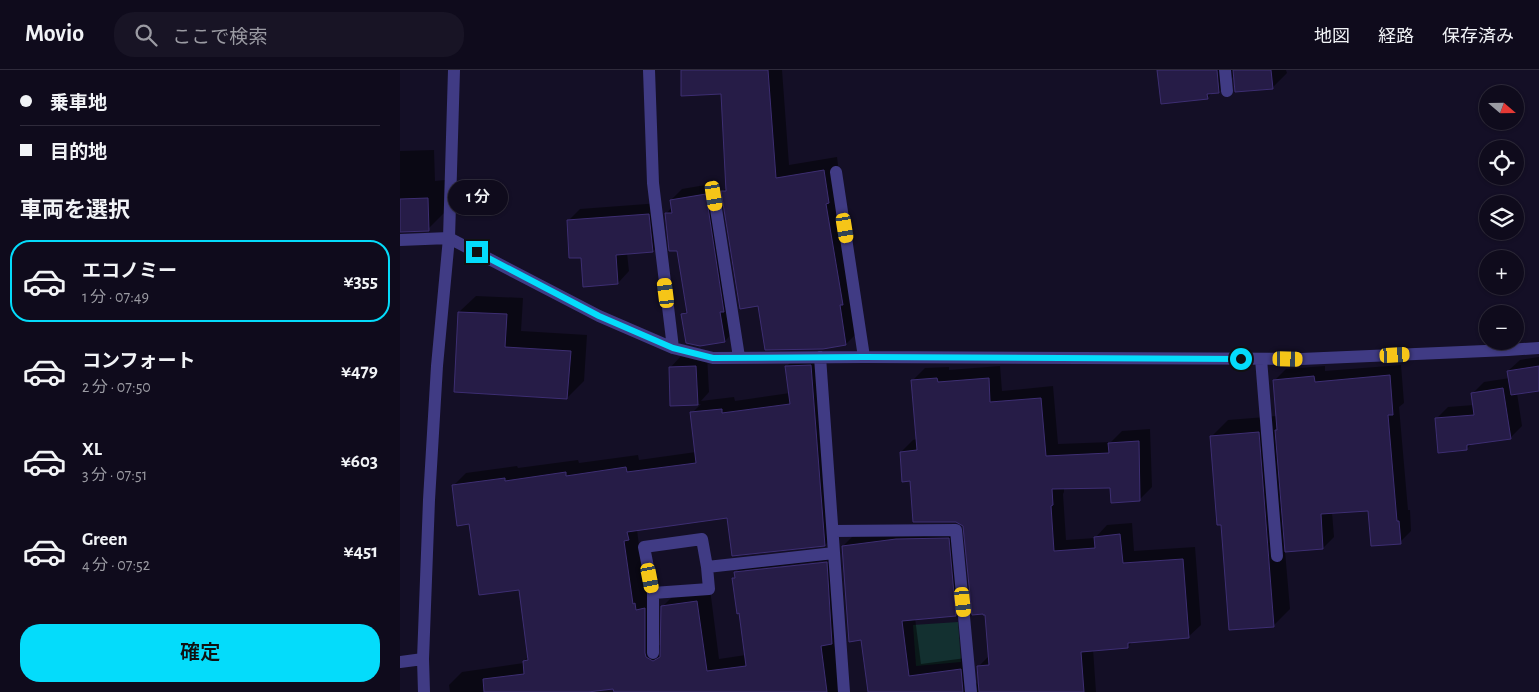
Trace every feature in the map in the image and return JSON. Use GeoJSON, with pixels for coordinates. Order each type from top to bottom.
{"type":"FeatureCollection","features":[{"type":"Feature","properties":{"kind":"street"},"geometry":{"type":"LineString","coordinates":[[424,692],[423,659],[429,500],[449,238],[454,70]]}},
{"type":"Feature","properties":{"kind":"street"},"geometry":{"type":"LineString","coordinates":[[649,70],[653,183],[673,348]]}},
{"type":"Feature","properties":{"kind":"street"},"geometry":{"type":"LineString","coordinates":[[1225,70],[1227,91]]}},
{"type":"Feature","properties":{"kind":"street"},"geometry":{"type":"LineString","coordinates":[[836,172],[864,357]]}},
{"type":"Feature","properties":{"kind":"street"},"geometry":{"type":"LineString","coordinates":[[714,196],[739,357]]}},
{"type":"Feature","properties":{"kind":"street"},"geometry":{"type":"LineString","coordinates":[[400,240],[449,238],[599,316],[673,348],[713,358],[1261,359],[1539,348]]}},
{"type":"Feature","properties":{"kind":"street"},"geometry":{"type":"LineString","coordinates":[[820,357],[844,692]]}},
{"type":"Feature","properties":{"kind":"street"},"geometry":{"type":"LineString","coordinates":[[1261,359],[1277,556]]}},
{"type":"Feature","properties":{"kind":"street"},"geometry":{"type":"LineString","coordinates":[[833,531],[956,530],[971,692]]}},
{"type":"Feature","properties":{"kind":"street"},"geometry":{"type":"LineString","coordinates":[[653,594],[709,588],[702,539],[644,547],[653,594],[653,653]]}},
{"type":"Feature","properties":{"kind":"street"},"geometry":{"type":"LineString","coordinates":[[707,568],[834,553]]}},
{"type":"Feature","properties":{"kind":"street"},"geometry":{"type":"LineString","coordinates":[[400,662],[423,659]]}},
{"type":"Feature","properties":{"kind":"green space"},"geometry":{"type":"Polygon","coordinates":[[[958,622],[961,662],[916,666],[913,625],[958,622]]]}},
{"type":"Feature","properties":{"kind":"building"},"geometry":{"type":"Polygon","coordinates":[[[681,70],[768,70],[776,178],[824,170],[829,203],[826,204],[843,305],[840,305],[846,345],[823,349],[765,350],[758,306],[740,309],[721,191],[726,191],[721,94],[681,96],[681,70]]]}},
{"type":"Feature","properties":{"kind":"building"},"geometry":{"type":"Polygon","coordinates":[[[1157,70],[1217,70],[1219,93],[1207,94],[1208,99],[1161,104],[1157,70]]]}},
{"type":"Feature","properties":{"kind":"building"},"geometry":{"type":"Polygon","coordinates":[[[1233,70],[1271,70],[1273,89],[1235,92],[1233,70]]]}},
{"type":"Feature","properties":{"kind":"building"},"geometry":{"type":"Polygon","coordinates":[[[706,194],[724,312],[720,312],[725,342],[700,346],[686,343],[681,314],[687,313],[677,251],[669,251],[665,213],[672,213],[670,200],[706,194]]]}},
{"type":"Feature","properties":{"kind":"building"},"geometry":{"type":"Polygon","coordinates":[[[428,198],[429,231],[400,232],[400,199],[428,198]]]}},
{"type":"Feature","properties":{"kind":"building"},"geometry":{"type":"Polygon","coordinates":[[[649,214],[653,252],[616,255],[618,284],[583,287],[581,258],[569,258],[567,220],[649,214]]]}},
{"type":"Feature","properties":{"kind":"building"},"geometry":{"type":"Polygon","coordinates":[[[458,312],[507,314],[505,347],[571,351],[567,399],[454,392],[458,312]]]}},
{"type":"Feature","properties":{"kind":"building"},"geometry":{"type":"Polygon","coordinates":[[[811,365],[825,546],[732,556],[727,518],[627,532],[629,540],[624,541],[633,604],[635,603],[636,610],[645,608],[646,657],[653,661],[660,657],[661,606],[697,601],[707,671],[746,666],[732,578],[735,578],[734,572],[827,562],[832,644],[821,646],[827,692],[614,692],[613,689],[588,692],[484,692],[483,679],[524,674],[523,661],[528,660],[519,590],[479,595],[469,524],[457,526],[452,485],[505,478],[505,481],[566,472],[566,476],[626,467],[627,472],[696,463],[690,412],[722,409],[722,413],[790,404],[785,366],[811,365]]]}},
{"type":"Feature","properties":{"kind":"building"},"geometry":{"type":"Polygon","coordinates":[[[696,366],[698,405],[670,406],[669,367],[696,366]]]}},
{"type":"Feature","properties":{"kind":"building"},"geometry":{"type":"Polygon","coordinates":[[[1539,366],[1539,391],[1511,395],[1507,371],[1539,366]]]}},
{"type":"Feature","properties":{"kind":"building"},"geometry":{"type":"Polygon","coordinates":[[[1390,375],[1393,415],[1388,415],[1397,521],[1399,521],[1401,544],[1371,546],[1368,511],[1321,514],[1323,549],[1285,552],[1273,380],[1314,376],[1315,382],[1390,375]]]}},
{"type":"Feature","properties":{"kind":"building"},"geometry":{"type":"Polygon","coordinates":[[[937,378],[938,382],[989,378],[990,402],[1041,398],[1046,456],[1109,453],[1108,443],[1139,441],[1140,501],[1111,503],[1110,488],[1052,489],[1053,505],[1051,506],[1054,551],[1095,548],[1094,537],[1120,534],[1123,563],[1183,559],[1189,638],[1128,643],[1128,648],[1081,652],[1084,692],[979,692],[977,666],[989,665],[985,615],[972,615],[963,526],[956,522],[913,522],[910,481],[902,482],[900,452],[917,450],[911,380],[937,378]]]}},
{"type":"Feature","properties":{"kind":"building"},"geometry":{"type":"Polygon","coordinates":[[[1503,388],[1511,439],[1467,445],[1467,450],[1438,453],[1435,418],[1474,415],[1471,393],[1503,388]]]}},
{"type":"Feature","properties":{"kind":"building"},"geometry":{"type":"Polygon","coordinates":[[[1259,432],[1274,627],[1229,630],[1221,525],[1217,525],[1210,436],[1259,432]]]}},
{"type":"Feature","properties":{"kind":"building"},"geometry":{"type":"Polygon","coordinates":[[[949,538],[956,616],[902,621],[909,676],[961,669],[963,692],[868,692],[861,640],[849,642],[842,546],[896,539],[949,538]]]}},
{"type":"Feature","properties":{"kind":"route"},"geometry":{"type":"LineString","coordinates":[[477,252],[599,316],[673,348],[713,358],[1241,359]]}}]}
